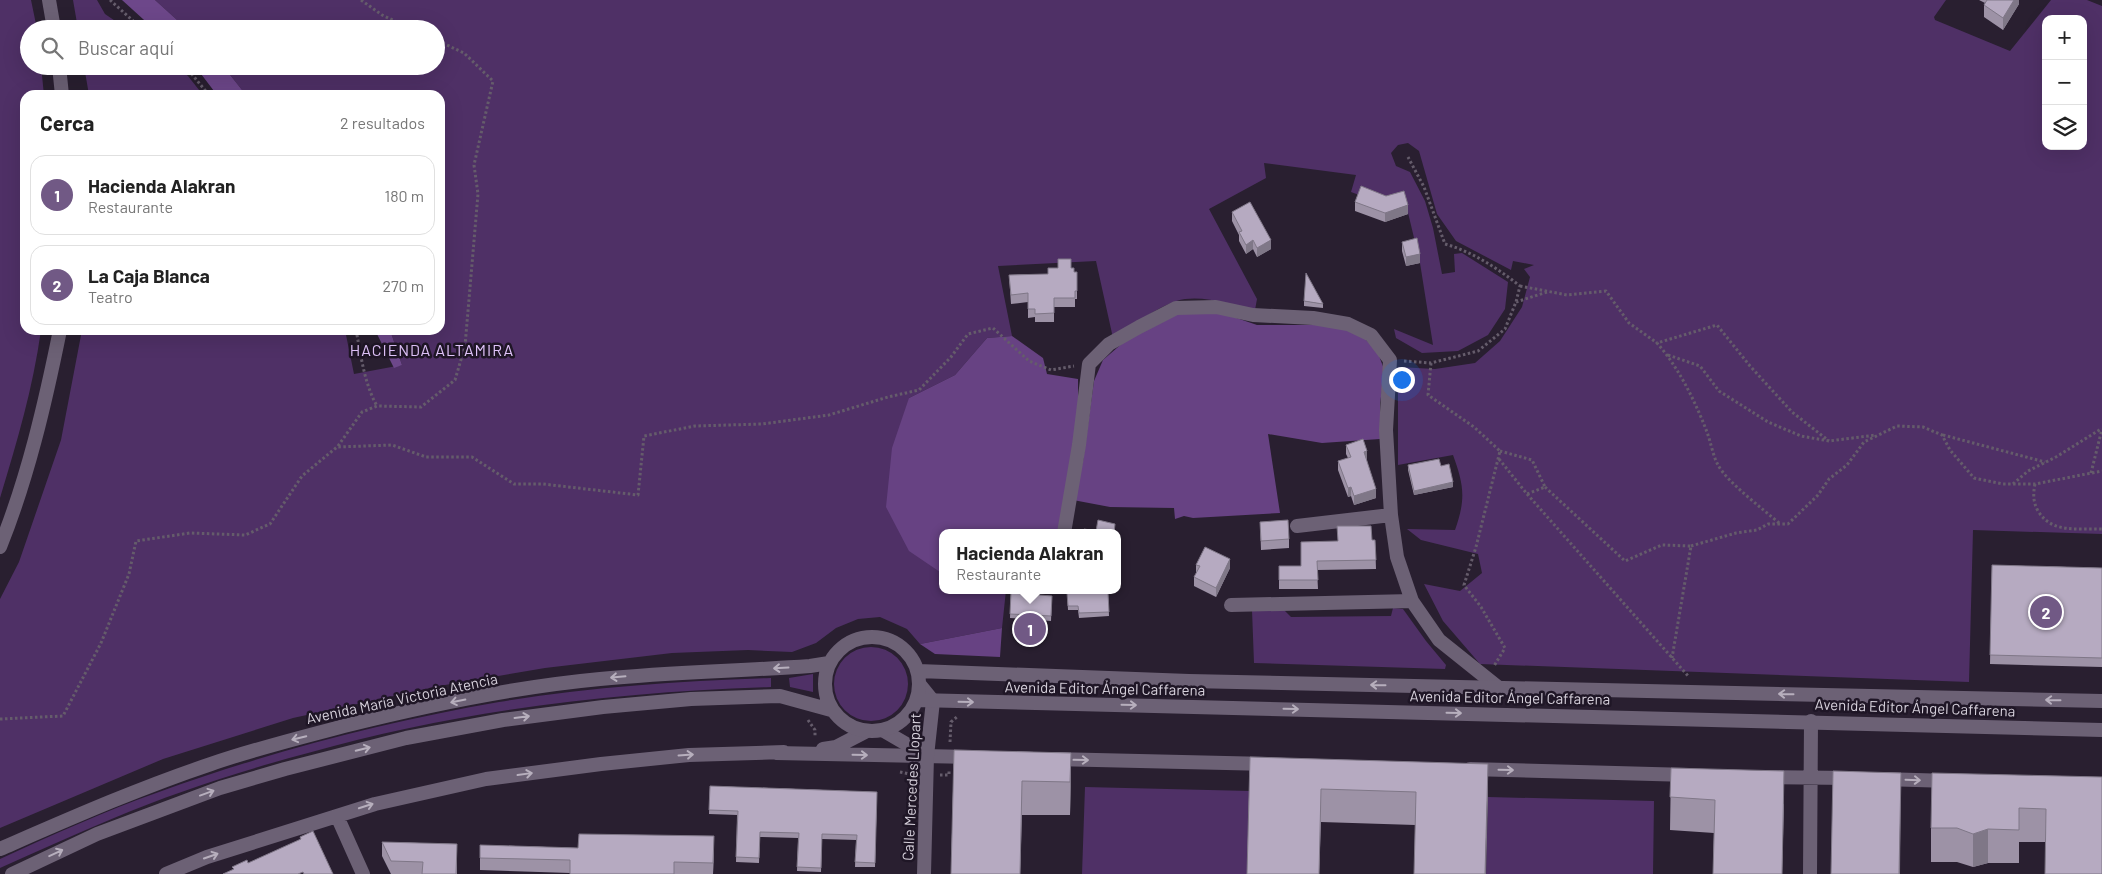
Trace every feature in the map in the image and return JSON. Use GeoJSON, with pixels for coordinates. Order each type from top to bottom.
{"type":"FeatureCollection","features":[{"type":"Feature","properties":{"kind":"main road"},"geometry":{"type":"LineString","coordinates":[[49,0],[52,20]]}},
{"type":"Feature","properties":{"kind":"main road"},"geometry":{"type":"LineString","coordinates":[[60,75],[61,90]]}},
{"type":"Feature","properties":{"kind":"main road"},"geometry":{"type":"LineString","coordinates":[[1065,529],[1079,445],[1089,364],[1109,344],[1176,308],[1216,307],[1253,315],[1313,318],[1348,324],[1371,335],[1390,360]]}},
{"type":"Feature","properties":{"kind":"main road"},"geometry":{"type":"LineString","coordinates":[[0,547],[14,514],[45,407],[59,335]]}},
{"type":"Feature","properties":{"kind":"main road","name":"Avenida Editor Ángel Caffarena"},"geometry":{"type":"LineString","coordinates":[[1390,360],[1386,430],[1391,515],[1397,557],[1412,601],[1439,640],[1499,688]]}},
{"type":"Feature","properties":{"kind":"main road"},"geometry":{"type":"LineString","coordinates":[[1297,526],[1391,515]]}},
{"type":"Feature","properties":{"kind":"main road"},"geometry":{"type":"LineString","coordinates":[[1231,605],[1412,601]]}},
{"type":"Feature","properties":{"kind":"main road"},"geometry":{"type":"LineString","coordinates":[[876,637],[890,640],[902,647],[912,658],[918,670],[920,685],[918,700],[905,720],[884,731],[865,732],[846,725],[831,710],[824,687],[829,663],[837,651],[848,643],[862,638],[876,637]]}},
{"type":"Feature","properties":{"kind":"main road","name":"Avenida María Victoria Atencia"},"geometry":{"type":"LineString","coordinates":[[0,849],[144,788],[211,764],[278,743],[400,712],[499,693],[599,679],[686,672],[810,666],[829,663]]}},
{"type":"Feature","properties":{"kind":"main road","name":"Avenida Editor Ángel Caffarena"},"geometry":{"type":"LineString","coordinates":[[918,670],[1189,681],[2102,700]]}},
{"type":"Feature","properties":{"kind":"main road"},"geometry":{"type":"LineString","coordinates":[[920,685],[933,701]]}},
{"type":"Feature","properties":{"kind":"main road"},"geometry":{"type":"LineString","coordinates":[[12,874],[98,834],[220,788],[406,738],[504,720],[603,707],[691,699],[780,696],[831,710]]}},
{"type":"Feature","properties":{"kind":"main road","name":"Avenida Editor Ángel Caffarena"},"geometry":{"type":"LineString","coordinates":[[918,700],[1810,721],[2102,730]]}},
{"type":"Feature","properties":{"kind":"main road","name":"Calle Mercedes Llopart"},"geometry":{"type":"LineString","coordinates":[[924,874],[927,756],[933,701]]}},
{"type":"Feature","properties":{"kind":"main road"},"geometry":{"type":"LineString","coordinates":[[1810,721],[1810,874]]}},
{"type":"Feature","properties":{"kind":"main road"},"geometry":{"type":"LineString","coordinates":[[884,731],[927,756]]}},
{"type":"Feature","properties":{"kind":"main road"},"geometry":{"type":"LineString","coordinates":[[776,753],[836,747],[865,732]]}},
{"type":"Feature","properties":{"kind":"main road"},"geometry":{"type":"LineString","coordinates":[[166,874],[207,857],[374,804],[486,779],[680,756],[776,753],[988,758]]}},
{"type":"Feature","properties":{"kind":"main road"},"geometry":{"type":"LineString","coordinates":[[1036,759],[1287,765]]}},
{"type":"Feature","properties":{"kind":"main road"},"geometry":{"type":"LineString","coordinates":[[1458,769],[1698,775]]}},
{"type":"Feature","properties":{"kind":"main road"},"geometry":{"type":"LineString","coordinates":[[1756,776],[1963,781]]}},
{"type":"Feature","properties":{"kind":"main road"},"geometry":{"type":"LineString","coordinates":[[336,816],[363,874]]}},
{"type":"Feature","properties":{"kind":"path"},"geometry":{"type":"LineString","coordinates":[[110,0],[132,20]]}},
{"type":"Feature","properties":{"kind":"path"},"geometry":{"type":"LineString","coordinates":[[361,0],[393,20]]}},
{"type":"Feature","properties":{"kind":"path"},"geometry":{"type":"LineString","coordinates":[[0,719],[63,716],[102,644],[129,574],[136,541],[190,532],[245,535],[270,524],[302,476],[338,447],[362,412],[377,406],[421,407],[455,380],[465,346],[478,194],[474,164],[493,81],[464,53],[445,44]]}},
{"type":"Feature","properties":{"kind":"path"},"geometry":{"type":"LineString","coordinates":[[192,75],[205,90]]}},
{"type":"Feature","properties":{"kind":"path"},"geometry":{"type":"LineString","coordinates":[[1408,157],[1424,187],[1445,244],[1461,249],[1498,269],[1520,286],[1567,295],[1606,291],[1629,323],[1657,342],[1668,355],[1693,399],[1707,432],[1718,466],[1737,486],[1780,524]]}},
{"type":"Feature","properties":{"kind":"path"},"geometry":{"type":"LineString","coordinates":[[1390,360],[1431,363],[1478,351],[1505,329],[1520,286]]}},
{"type":"Feature","properties":{"kind":"path"},"geometry":{"type":"LineString","coordinates":[[1516,302],[1548,292]]}},
{"type":"Feature","properties":{"kind":"path"},"geometry":{"type":"LineString","coordinates":[[1657,342],[1717,325],[1750,366],[1792,412],[1829,441]]}},
{"type":"Feature","properties":{"kind":"path"},"geometry":{"type":"LineString","coordinates":[[338,447],[392,445],[426,457],[472,457],[514,484],[552,485],[638,495],[644,436],[695,426],[762,424],[829,416],[888,397],[919,390],[951,357],[968,334],[993,328],[1029,361],[1051,370],[1089,364]]}},
{"type":"Feature","properties":{"kind":"path"},"geometry":{"type":"LineString","coordinates":[[357,335],[370,394],[377,406]]}},
{"type":"Feature","properties":{"kind":"path"},"geometry":{"type":"LineString","coordinates":[[1668,355],[1700,366],[1719,391],[1768,422],[1801,436],[1829,441],[1880,434]]}},
{"type":"Feature","properties":{"kind":"path"},"geometry":{"type":"LineString","coordinates":[[1431,363],[1428,395],[1474,427],[1500,451],[1532,460],[1545,487],[1625,561],[1662,544],[1691,546],[1736,533],[1757,530],[1768,524],[1788,524],[1818,495],[1829,479],[1847,466],[1864,442],[1897,426],[1923,427],[1942,435],[2045,462]]}},
{"type":"Feature","properties":{"kind":"path"},"geometry":{"type":"LineString","coordinates":[[2013,484],[2028,471],[2102,429]]}},
{"type":"Feature","properties":{"kind":"path"},"geometry":{"type":"LineString","coordinates":[[2091,473],[2102,429]]}},
{"type":"Feature","properties":{"kind":"path"},"geometry":{"type":"LineString","coordinates":[[1942,435],[1950,450],[1974,478],[2004,484],[2035,484],[2102,471]]}},
{"type":"Feature","properties":{"kind":"path"},"geometry":{"type":"LineString","coordinates":[[1486,678],[1502,657],[1505,648],[1481,607],[1464,585],[1500,451]]}},
{"type":"Feature","properties":{"kind":"path"},"geometry":{"type":"LineString","coordinates":[[1498,458],[1527,494],[1692,680]]}},
{"type":"Feature","properties":{"kind":"path"},"geometry":{"type":"LineString","coordinates":[[2035,484],[2033,494],[2037,508],[2046,522],[2059,527],[2102,529]]}},
{"type":"Feature","properties":{"kind":"path"},"geometry":{"type":"LineString","coordinates":[[1527,494],[1545,487]]}},
{"type":"Feature","properties":{"kind":"path"},"geometry":{"type":"LineString","coordinates":[[1672,658],[1691,546]]}},
{"type":"Feature","properties":{"kind":"shaded area"},"geometry":{"type":"Polygon","coordinates":[[[0,0],[31,0],[35,20],[20,20],[20,75],[42,75],[43,90],[20,90],[20,335],[40,335],[29,394],[0,498],[0,0]]]}},
{"type":"Feature","properties":{"kind":"shaded area"},"geometry":{"type":"Polygon","coordinates":[[[73,0],[97,0],[105,14],[114,20],[76,20],[73,0]]]}},
{"type":"Feature","properties":{"kind":"shaded area"},"geometry":{"type":"Polygon","coordinates":[[[122,0],[155,0],[177,20],[144,20],[122,0]]]}},
{"type":"Feature","properties":{"kind":"shaded area"},"geometry":{"type":"Polygon","coordinates":[[[155,0],[1946,0],[1934,17],[1935,20],[2010,51],[2051,0],[2087,0],[2102,6],[2102,534],[1973,530],[1969,682],[1480,664],[1443,621],[1424,584],[1460,591],[1482,573],[1478,554],[1421,540],[1407,529],[1455,530],[1461,509],[1462,492],[1460,475],[1453,455],[1398,465],[1398,367],[1435,369],[1475,363],[1500,341],[1522,307],[1530,277],[1524,269],[1534,265],[1513,261],[1511,270],[1456,241],[1437,214],[1419,151],[1408,143],[1398,145],[1391,153],[1396,166],[1410,172],[1425,201],[1433,228],[1442,274],[1455,272],[1454,254],[1462,253],[1508,282],[1505,309],[1488,335],[1458,351],[1422,353],[1396,338],[1394,329],[1433,345],[1420,263],[1405,200],[1386,205],[1351,192],[1356,175],[1264,163],[1266,178],[1209,209],[1257,299],[1255,310],[1212,300],[1185,299],[1158,309],[1113,338],[1096,261],[998,266],[1012,336],[987,338],[955,375],[909,398],[939,566],[939,594],[1006,594],[1002,628],[920,644],[907,629],[880,617],[858,619],[836,628],[816,643],[792,652],[748,650],[672,653],[545,668],[439,686],[293,718],[163,759],[0,828],[0,599],[19,562],[61,440],[81,335],[346,335],[354,374],[402,365],[392,335],[445,335],[445,90],[242,90],[230,75],[445,75],[445,20],[177,20],[155,0]]]}},
{"type":"Feature","properties":{"kind":"shaded area"},"geometry":{"type":"Polygon","coordinates":[[[86,75],[187,75],[199,90],[88,90],[86,75]]]}},
{"type":"Feature","properties":{"kind":"shaded area"},"geometry":{"type":"Polygon","coordinates":[[[202,75],[230,75],[242,90],[213,90],[202,75]]]}},
{"type":"Feature","properties":{"kind":"shaded area"},"geometry":{"type":"Polygon","coordinates":[[[1219,312],[1257,325],[1334,325],[1360,333],[1378,353],[1385,372],[1380,403],[1380,439],[1322,443],[1268,434],[1280,513],[1193,518],[1184,516],[1175,519],[1174,508],[1110,507],[1073,500],[1083,461],[1094,381],[1103,360],[1125,341],[1178,314],[1219,312]]]}},
{"type":"Feature","properties":{"kind":"shaded area"},"geometry":{"type":"Polygon","coordinates":[[[378,335],[392,335],[402,365],[394,368],[378,335]]]}},
{"type":"Feature","properties":{"kind":"shaded area"},"geometry":{"type":"Polygon","coordinates":[[[1012,336],[1043,358],[1047,374],[1078,379],[1078,419],[1061,529],[939,529],[939,571],[909,551],[886,507],[892,448],[909,398],[955,375],[987,338],[1012,336]]]}},
{"type":"Feature","properties":{"kind":"shaded area"},"geometry":{"type":"Polygon","coordinates":[[[1393,608],[1403,609],[1446,665],[1445,669],[1254,663],[1252,610],[1283,609],[1291,617],[1391,616],[1393,608]]]}},
{"type":"Feature","properties":{"kind":"shaded area"},"geometry":{"type":"Polygon","coordinates":[[[1002,628],[1000,657],[935,654],[920,644],[1002,628]]]}},
{"type":"Feature","properties":{"kind":"shaded area"},"geometry":{"type":"Polygon","coordinates":[[[871,647],[885,650],[897,658],[905,670],[908,684],[905,698],[897,710],[885,718],[871,721],[857,718],[845,710],[837,698],[834,684],[837,670],[845,658],[857,650],[871,647]]]}},
{"type":"Feature","properties":{"kind":"shaded area"},"geometry":{"type":"Polygon","coordinates":[[[813,674],[813,692],[790,687],[789,678],[813,674]]]}},
{"type":"Feature","properties":{"kind":"shaded area"},"geometry":{"type":"Polygon","coordinates":[[[771,678],[771,687],[654,693],[537,706],[422,725],[365,738],[259,767],[185,790],[99,824],[0,868],[0,859],[139,799],[242,764],[370,729],[456,710],[567,692],[669,683],[771,678]]]}},
{"type":"Feature","properties":{"kind":"shaded area"},"geometry":{"type":"Polygon","coordinates":[[[1085,787],[1250,791],[1248,874],[1082,874],[1085,787]]]}},
{"type":"Feature","properties":{"kind":"shaded area"},"geometry":{"type":"Polygon","coordinates":[[[1488,797],[1654,801],[1653,874],[1486,874],[1488,797]]]}},
{"type":"Feature","properties":{"kind":"building"},"geometry":{"type":"Polygon","coordinates":[[[1987,0],[2014,0],[2003,18],[1984,5],[1987,0]]]}},
{"type":"Feature","properties":{"kind":"building"},"geometry":{"type":"Polygon","coordinates":[[[1361,186],[1386,196],[1404,191],[1408,205],[1385,213],[1355,202],[1361,186]]]}},
{"type":"Feature","properties":{"kind":"building"},"geometry":{"type":"Polygon","coordinates":[[[1250,202],[1271,240],[1257,248],[1253,240],[1246,245],[1239,232],[1242,231],[1232,212],[1250,202]]]}},
{"type":"Feature","properties":{"kind":"building"},"geometry":{"type":"Polygon","coordinates":[[[1417,238],[1420,254],[1406,257],[1402,242],[1417,238]]]}},
{"type":"Feature","properties":{"kind":"building"},"geometry":{"type":"Polygon","coordinates":[[[1058,259],[1071,259],[1071,268],[1074,268],[1074,272],[1077,272],[1075,298],[1054,298],[1054,313],[1035,314],[1035,309],[1028,309],[1028,293],[1011,295],[1009,275],[1048,274],[1048,268],[1058,268],[1058,259]]]}},
{"type":"Feature","properties":{"kind":"building"},"geometry":{"type":"Polygon","coordinates":[[[1306,273],[1323,304],[1304,301],[1306,273]]]}},
{"type":"Feature","properties":{"kind":"building"},"geometry":{"type":"Polygon","coordinates":[[[1363,439],[1367,451],[1364,452],[1376,489],[1354,496],[1351,487],[1348,488],[1338,461],[1351,457],[1346,445],[1363,439]]]}},
{"type":"Feature","properties":{"kind":"building"},"geometry":{"type":"Polygon","coordinates":[[[1439,459],[1441,466],[1449,464],[1453,482],[1414,491],[1408,465],[1439,459]]]}},
{"type":"Feature","properties":{"kind":"building"},"geometry":{"type":"Polygon","coordinates":[[[1098,520],[1115,524],[1114,529],[1096,529],[1098,520]]]}},
{"type":"Feature","properties":{"kind":"building"},"geometry":{"type":"Polygon","coordinates":[[[1288,520],[1289,539],[1261,541],[1260,522],[1288,520]]]}},
{"type":"Feature","properties":{"kind":"building"},"geometry":{"type":"Polygon","coordinates":[[[1337,526],[1371,526],[1372,540],[1375,540],[1376,560],[1317,561],[1318,580],[1279,580],[1279,566],[1301,566],[1301,542],[1338,541],[1337,526]]]}},
{"type":"Feature","properties":{"kind":"building"},"geometry":{"type":"Polygon","coordinates":[[[1205,547],[1230,559],[1216,588],[1194,577],[1200,566],[1196,565],[1205,547]]]}},
{"type":"Feature","properties":{"kind":"building"},"geometry":{"type":"Polygon","coordinates":[[[1992,565],[2102,568],[2102,658],[1990,655],[1992,565]]]}},
{"type":"Feature","properties":{"kind":"building"},"geometry":{"type":"Polygon","coordinates":[[[1011,594],[1052,596],[1051,616],[1010,614],[1011,594]]]}},
{"type":"Feature","properties":{"kind":"building"},"geometry":{"type":"Polygon","coordinates":[[[1067,594],[1108,594],[1109,612],[1079,613],[1078,606],[1068,606],[1067,594]]]}},
{"type":"Feature","properties":{"kind":"building"},"geometry":{"type":"Polygon","coordinates":[[[954,750],[1071,753],[1070,782],[1022,781],[1020,874],[951,874],[954,750]]]}},
{"type":"Feature","properties":{"kind":"building"},"geometry":{"type":"Polygon","coordinates":[[[1250,757],[1488,764],[1485,874],[1414,874],[1416,792],[1321,789],[1319,874],[1247,874],[1250,757]]]}},
{"type":"Feature","properties":{"kind":"building"},"geometry":{"type":"Polygon","coordinates":[[[1671,768],[1784,771],[1782,874],[1713,874],[1715,800],[1670,797],[1671,768]]]}},
{"type":"Feature","properties":{"kind":"building"},"geometry":{"type":"Polygon","coordinates":[[[1833,771],[1901,773],[1899,874],[1831,874],[1833,771]]]}},
{"type":"Feature","properties":{"kind":"building"},"geometry":{"type":"Polygon","coordinates":[[[1932,773],[2102,777],[2102,874],[2045,874],[2046,809],[2019,808],[2019,830],[1988,829],[1973,834],[1957,828],[1931,828],[1932,773]]]}},
{"type":"Feature","properties":{"kind":"building"},"geometry":{"type":"Polygon","coordinates":[[[710,786],[877,792],[875,863],[855,862],[857,835],[822,834],[821,868],[797,867],[799,833],[760,832],[759,858],[736,857],[738,811],[709,810],[710,786]]]}},
{"type":"Feature","properties":{"kind":"building"},"geometry":{"type":"Polygon","coordinates":[[[313,831],[333,874],[304,874],[303,872],[298,874],[223,874],[234,869],[232,867],[247,860],[248,863],[301,839],[300,837],[313,831]]]}},
{"type":"Feature","properties":{"kind":"building"},"geometry":{"type":"Polygon","coordinates":[[[579,834],[714,836],[713,863],[674,862],[674,874],[570,874],[570,860],[480,858],[480,845],[578,848],[579,834]]]}},
{"type":"Feature","properties":{"kind":"building"},"geometry":{"type":"Polygon","coordinates":[[[382,842],[457,844],[456,874],[422,874],[423,862],[391,861],[382,842]]]}},
{"type":"Feature","properties":{"kind":"place","name":"La Caja Blanca"},"geometry":{"type":"Point","coordinates":[2046,612]}},
{"type":"Feature","properties":{"kind":"place","name":"Hacienda Alakran"},"geometry":{"type":"Point","coordinates":[1030,629]}},
{"type":"Feature","properties":{"kind":"district","name":"HACIENDA ALTAMIRA"},"geometry":{"type":"Point","coordinates":[432,350]}}]}
